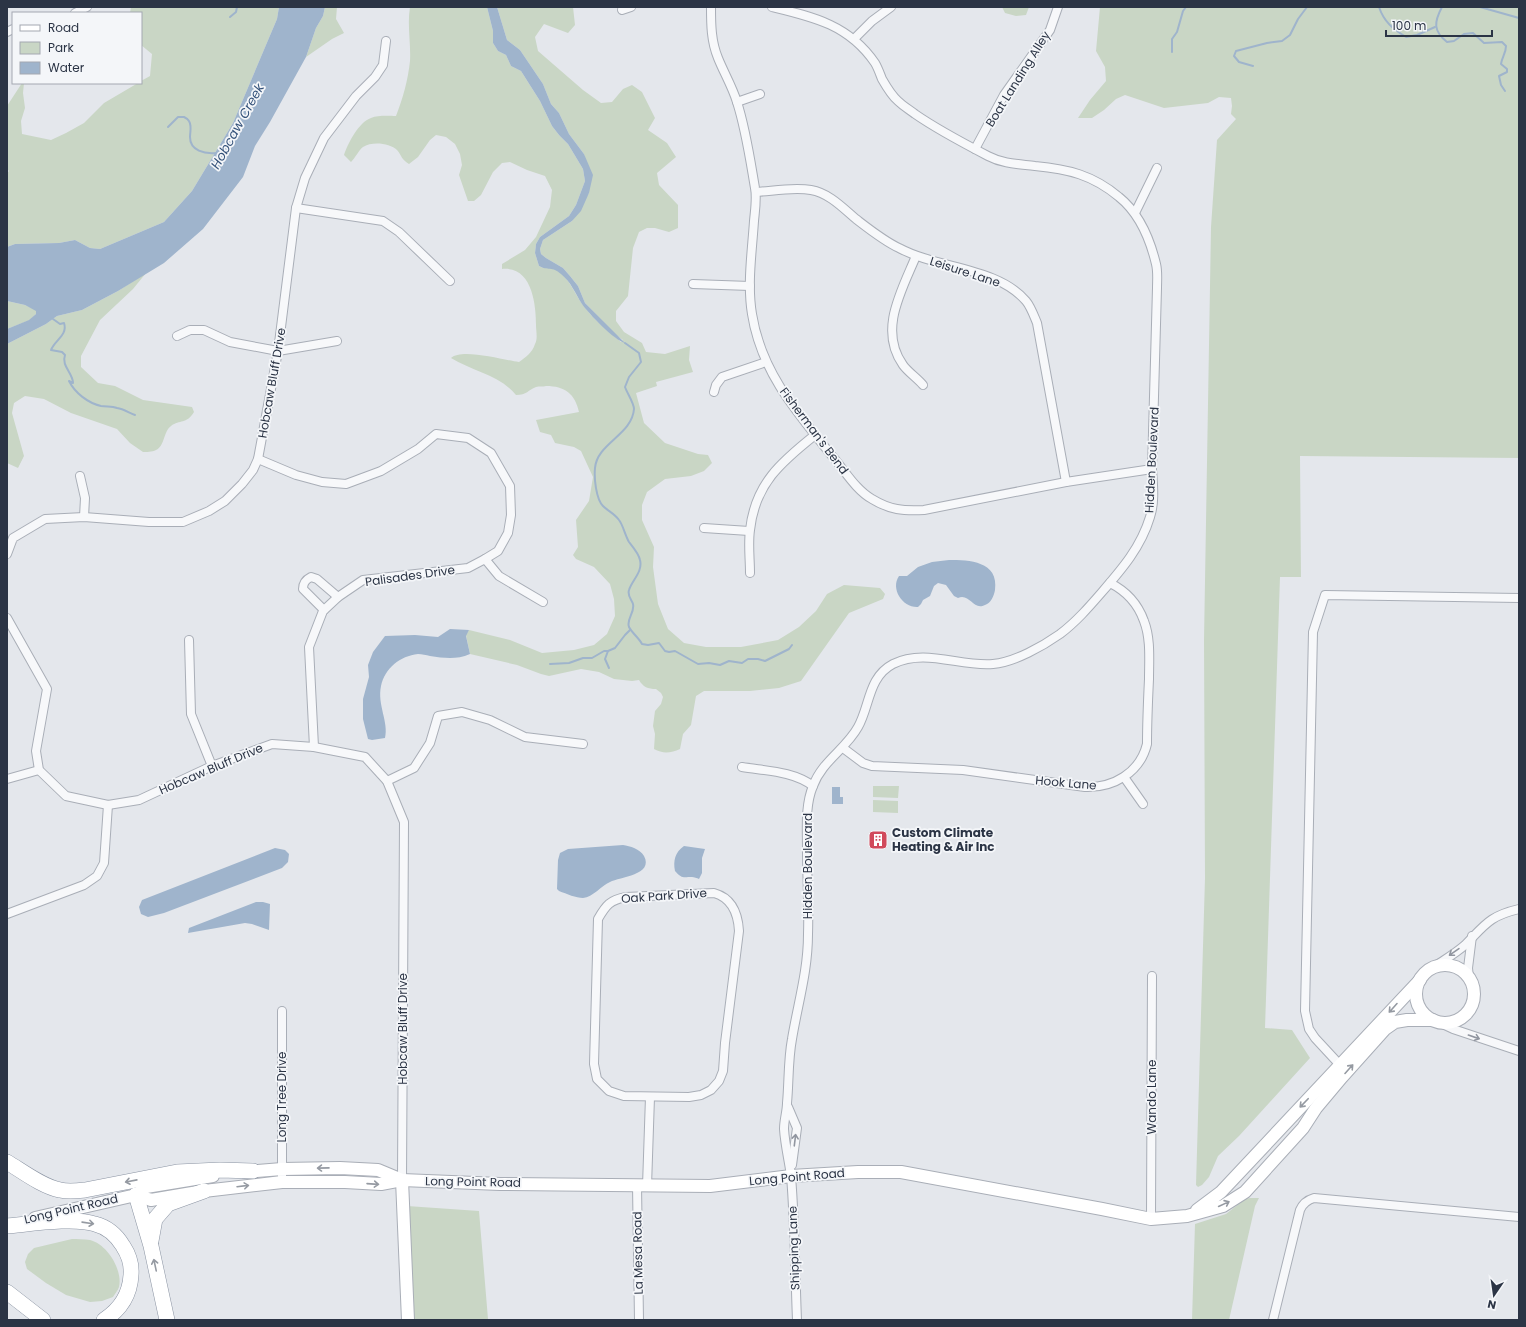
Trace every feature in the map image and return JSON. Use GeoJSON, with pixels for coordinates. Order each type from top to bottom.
{"type":"FeatureCollection","features":[{"type":"Feature","properties":{"kind":"highway"},"geometry":{"type":"LineString","coordinates":[[7,1162],[51,1187],[72,1192],[177,1172],[220,1170],[253,1171]]}},
{"type":"Feature","properties":{"kind":"highway"},"geometry":{"type":"LineString","coordinates":[[151,1246],[155,1219],[168,1204],[204,1191]]}},
{"type":"Feature","properties":{"kind":"highway"},"geometry":{"type":"LineString","coordinates":[[136,1195],[151,1246],[166,1320]]}},
{"type":"Feature","properties":{"kind":"highway"},"geometry":{"type":"LineString","coordinates":[[7,1225],[71,1221],[85,1222],[96,1224],[113,1233],[120,1240],[130,1261],[130,1285],[121,1305],[113,1314],[104,1320]]}},
{"type":"Feature","properties":{"kind":"highway"},"geometry":{"type":"LineString","coordinates":[[7,1292],[43,1320]]}},
{"type":"Feature","properties":{"kind":"highway"},"geometry":{"type":"LineString","coordinates":[[7,1299],[29,1320]]}},
{"type":"Feature","properties":{"kind":"main road"},"geometry":{"type":"LineString","coordinates":[[1187,1216],[1221,1192],[1424,974],[1440,965],[1453,966],[1464,973],[1472,983],[1474,996],[1470,1008],[1458,1020],[1448,1022],[1435,1021],[1421,1010],[1417,1000],[1416,990],[1420,980]]}},
{"type":"Feature","properties":{"kind":"main road","name":"Long Point Road"},"geometry":{"type":"LineString","coordinates":[[136,1195],[151,1200],[204,1191],[282,1182],[345,1182],[381,1184],[402,1180],[500,1184],[710,1186],[791,1176],[858,1172],[901,1172],[1151,1219],[1187,1216],[1223,1206],[1245,1192],[1303,1128],[1316,1108],[1385,1029],[1395,1022],[1406,1020],[1435,1021]]}},
{"type":"Feature","properties":{"kind":"main road","name":"Long Point Road"},"geometry":{"type":"LineString","coordinates":[[7,1225],[136,1195],[146,1187],[253,1171],[340,1168],[378,1170],[402,1180]]}},
{"type":"Feature","properties":{"kind":"main road"},"geometry":{"type":"LineString","coordinates":[[402,1180],[408,1320]]}},
{"type":"Feature","properties":{"kind":"street"},"geometry":{"type":"LineString","coordinates":[[77,12],[87,7]]}},
{"type":"Feature","properties":{"kind":"street"},"geometry":{"type":"LineString","coordinates":[[622,10],[630,7]]}},
{"type":"Feature","properties":{"kind":"street","name":"Fisherman's Bend"},"geometry":{"type":"LineString","coordinates":[[711,7],[711,30],[718,57],[731,83],[737,102],[756,192],[750,286],[752,314],[757,337],[766,362],[790,403],[857,487],[866,495],[884,506],[899,510],[924,510],[1066,482],[1152,470]]}},
{"type":"Feature","properties":{"kind":"street","name":"Hidden Boulevard"},"geometry":{"type":"LineString","coordinates":[[772,7],[805,15],[834,26],[854,39],[876,64],[883,81],[898,101],[925,121],[975,149],[990,157],[1009,164],[1054,168],[1080,173],[1098,182],[1118,196],[1135,213],[1150,244],[1156,265],[1157,304],[1151,514],[1146,530],[1128,562],[1088,609],[1061,633],[1033,650],[1015,658],[994,664],[977,664],[923,657],[905,660],[891,665],[877,678],[872,687],[863,717],[857,729],[843,748],[826,763],[813,786],[808,808],[807,830],[807,968],[791,1041],[787,1106],[784,1128],[791,1176]]}},
{"type":"Feature","properties":{"kind":"street"},"geometry":{"type":"LineString","coordinates":[[854,39],[872,21],[891,7]]}},
{"type":"Feature","properties":{"kind":"street","name":"Boat Landing Alley"},"geometry":{"type":"LineString","coordinates":[[975,149],[1004,95],[1050,30],[1058,7]]}},
{"type":"Feature","properties":{"kind":"street","name":"Hobcaw Bluff Drive"},"geometry":{"type":"LineString","coordinates":[[7,554],[13,538],[45,519],[84,517],[149,522],[183,522],[209,511],[225,501],[242,484],[253,470],[258,460],[278,351],[296,208],[304,178],[324,138],[356,96],[375,77],[383,65],[386,41]]}},
{"type":"Feature","properties":{"kind":"street"},"geometry":{"type":"LineString","coordinates":[[737,102],[760,94]]}},
{"type":"Feature","properties":{"kind":"street"},"geometry":{"type":"LineString","coordinates":[[1135,213],[1157,168]]}},
{"type":"Feature","properties":{"kind":"street","name":"Leisure Lane"},"geometry":{"type":"LineString","coordinates":[[756,192],[811,190],[833,199],[858,220],[898,248],[916,256],[992,278],[1015,290],[1028,303],[1037,323],[1066,482]]}},
{"type":"Feature","properties":{"kind":"street"},"geometry":{"type":"LineString","coordinates":[[296,208],[383,221],[399,232],[450,281]]}},
{"type":"Feature","properties":{"kind":"street"},"geometry":{"type":"LineString","coordinates":[[916,256],[896,305],[891,331],[894,348],[903,366],[923,385]]}},
{"type":"Feature","properties":{"kind":"street"},"geometry":{"type":"LineString","coordinates":[[693,284],[750,286]]}},
{"type":"Feature","properties":{"kind":"street"},"geometry":{"type":"LineString","coordinates":[[177,336],[190,330],[204,330],[230,342],[278,351],[337,341]]}},
{"type":"Feature","properties":{"kind":"street"},"geometry":{"type":"LineString","coordinates":[[714,392],[716,385],[722,377],[766,362]]}},
{"type":"Feature","properties":{"kind":"street","name":"Palisades Drive"},"geometry":{"type":"LineString","coordinates":[[258,460],[296,475],[322,482],[346,484],[382,471],[418,449],[436,434],[468,438],[492,453],[510,486],[511,515],[508,533],[498,551],[468,568],[364,580],[338,597],[324,610],[309,647],[314,747]]}},
{"type":"Feature","properties":{"kind":"street"},"geometry":{"type":"LineString","coordinates":[[750,573],[749,531],[754,510],[765,484],[779,465],[815,435]]}},
{"type":"Feature","properties":{"kind":"street"},"geometry":{"type":"LineString","coordinates":[[80,476],[85,498],[84,517]]}},
{"type":"Feature","properties":{"kind":"street"},"geometry":{"type":"LineString","coordinates":[[704,528],[729,528],[749,531]]}},
{"type":"Feature","properties":{"kind":"street"},"geometry":{"type":"LineString","coordinates":[[485,559],[499,576],[543,602]]}},
{"type":"Feature","properties":{"kind":"street"},"geometry":{"type":"LineString","coordinates":[[324,610],[303,589],[303,585],[306,580],[311,577],[317,579],[338,597]]}},
{"type":"Feature","properties":{"kind":"street","name":"Hook Lane"},"geometry":{"type":"LineString","coordinates":[[843,748],[863,763],[872,766],[964,770],[1085,787],[1098,787],[1110,784],[1124,777],[1138,762],[1147,744],[1149,645],[1144,620],[1139,610],[1131,598],[1122,589],[1110,583]]}},
{"type":"Feature","properties":{"kind":"street"},"geometry":{"type":"LineString","coordinates":[[1340,1065],[1315,1038],[1309,1029],[1305,1011],[1313,632],[1325,595],[1519,598]]}},
{"type":"Feature","properties":{"kind":"street"},"geometry":{"type":"LineString","coordinates":[[7,618],[47,689],[36,751],[39,770],[7,779]]}},
{"type":"Feature","properties":{"kind":"street"},"geometry":{"type":"LineString","coordinates":[[188,640],[191,714],[212,766]]}},
{"type":"Feature","properties":{"kind":"street"},"geometry":{"type":"LineString","coordinates":[[386,781],[414,768],[430,743],[438,716],[462,712],[490,720],[525,737],[583,744]]}},
{"type":"Feature","properties":{"kind":"street","name":"Hobcaw Bluff Drive"},"geometry":{"type":"LineString","coordinates":[[39,770],[66,796],[108,805],[139,800],[212,766],[272,744],[314,747],[365,757],[386,781],[404,822],[402,1180]]}},
{"type":"Feature","properties":{"kind":"street"},"geometry":{"type":"LineString","coordinates":[[742,767],[793,776],[805,780],[813,786]]}},
{"type":"Feature","properties":{"kind":"street"},"geometry":{"type":"LineString","coordinates":[[1124,777],[1143,804]]}},
{"type":"Feature","properties":{"kind":"street"},"geometry":{"type":"LineString","coordinates":[[7,914],[84,885],[97,876],[104,863],[108,805]]}},
{"type":"Feature","properties":{"kind":"street","name":"Oak Park Drive"},"geometry":{"type":"LineString","coordinates":[[718,894],[726,898],[734,907],[738,918],[739,931],[723,1071],[719,1081],[711,1090],[701,1095],[689,1097],[650,1098],[624,1096],[609,1091],[597,1079],[594,1058],[598,919],[604,908],[613,900],[634,897],[718,894]]}},
{"type":"Feature","properties":{"kind":"street"},"geometry":{"type":"LineString","coordinates":[[1434,967],[1464,945],[1485,924],[1502,913],[1519,909]]}},
{"type":"Feature","properties":{"kind":"street"},"geometry":{"type":"LineString","coordinates":[[1469,978],[1468,968],[1473,936]]}},
{"type":"Feature","properties":{"kind":"street","name":"Wando Lane"},"geometry":{"type":"LineString","coordinates":[[1151,1219],[1152,976]]}},
{"type":"Feature","properties":{"kind":"street","name":"Long Tree Drive"},"geometry":{"type":"LineString","coordinates":[[282,1011],[282,1182]]}},
{"type":"Feature","properties":{"kind":"street"},"geometry":{"type":"LineString","coordinates":[[1435,1021],[1460,1032],[1519,1051]]}},
{"type":"Feature","properties":{"kind":"street","name":"La Mesa Road"},"geometry":{"type":"LineString","coordinates":[[639,1320],[642,1186],[650,1098]]}},
{"type":"Feature","properties":{"kind":"street","name":"Hidden Boulevard"},"geometry":{"type":"LineString","coordinates":[[787,1106],[797,1128],[791,1176]]}},
{"type":"Feature","properties":{"kind":"street","name":"Shipping Lane"},"geometry":{"type":"LineString","coordinates":[[791,1176],[797,1320]]}},
{"type":"Feature","properties":{"kind":"street"},"geometry":{"type":"LineString","coordinates":[[1273,1320],[1300,1210],[1303,1204],[1309,1199],[1314,1198],[1519,1217]]}},
{"type":"Feature","properties":{"kind":"green space"},"geometry":{"type":"Polygon","coordinates":[[[131,7],[279,7],[277,19],[233,123],[192,191],[164,222],[100,249],[90,248],[75,240],[59,243],[15,244],[7,247],[7,173],[9,171],[7,169],[7,106],[21,84],[24,84],[23,93],[25,108],[21,121],[22,134],[51,140],[84,123],[104,103],[136,84],[142,84],[142,80],[150,76],[152,54],[142,46],[142,12],[130,12],[131,7]]]}},
{"type":"Feature","properties":{"kind":"green space"},"geometry":{"type":"Polygon","coordinates":[[[325,7],[337,7],[336,19],[344,33],[332,39],[306,57],[316,28],[323,16],[325,7]]]}},
{"type":"Feature","properties":{"kind":"green space"},"geometry":{"type":"Polygon","coordinates":[[[410,7],[487,7],[493,31],[493,43],[498,51],[506,55],[511,66],[521,71],[540,101],[552,126],[568,144],[583,169],[585,181],[576,205],[569,216],[540,237],[536,244],[535,253],[539,266],[557,270],[569,282],[591,315],[621,342],[623,340],[616,335],[585,303],[578,286],[563,268],[541,254],[540,249],[543,240],[572,221],[589,193],[584,154],[569,134],[559,113],[551,104],[543,84],[520,50],[507,40],[497,7],[573,7],[575,25],[568,33],[544,24],[535,37],[538,51],[583,90],[601,103],[612,102],[623,89],[632,85],[642,92],[655,118],[648,130],[667,143],[676,157],[657,173],[659,185],[678,205],[678,228],[669,232],[655,228],[647,228],[639,232],[633,248],[628,296],[616,311],[616,321],[624,332],[642,343],[646,352],[665,354],[690,346],[689,360],[693,372],[656,382],[657,386],[636,393],[644,423],[665,443],[698,454],[708,455],[712,463],[704,471],[691,476],[665,479],[647,492],[642,505],[642,520],[654,547],[653,567],[658,604],[668,629],[684,643],[706,647],[741,647],[778,640],[799,627],[816,611],[827,594],[844,585],[880,588],[885,594],[883,599],[849,613],[801,681],[779,688],[750,691],[704,691],[696,696],[691,725],[683,734],[680,749],[664,752],[654,749],[655,734],[653,726],[655,711],[661,704],[663,697],[656,689],[646,687],[639,680],[632,681],[614,679],[599,672],[581,669],[549,676],[517,665],[470,654],[466,635],[469,630],[510,640],[542,653],[574,650],[594,645],[607,634],[615,616],[614,599],[610,584],[594,567],[576,559],[573,555],[578,547],[576,520],[589,501],[593,477],[581,451],[574,447],[555,443],[551,435],[540,432],[536,420],[579,412],[575,400],[564,389],[553,386],[536,387],[520,395],[516,395],[509,388],[494,378],[451,358],[456,355],[473,354],[519,362],[534,347],[537,337],[536,316],[530,288],[526,280],[520,274],[512,270],[502,269],[502,264],[525,250],[536,237],[550,207],[552,190],[545,176],[510,162],[502,163],[493,172],[481,195],[474,201],[468,201],[459,175],[462,165],[460,154],[455,144],[446,137],[436,135],[430,140],[418,157],[409,164],[404,161],[397,150],[386,144],[376,143],[363,147],[351,162],[344,155],[354,134],[367,120],[377,116],[396,116],[405,89],[410,61],[410,7]]]}},
{"type":"Feature","properties":{"kind":"green space"},"geometry":{"type":"Polygon","coordinates":[[[1002,7],[1029,7],[1026,15],[1016,16],[1005,13],[1002,7]]]}},
{"type":"Feature","properties":{"kind":"green space"},"geometry":{"type":"Polygon","coordinates":[[[1100,7],[1519,7],[1519,458],[1300,456],[1301,577],[1280,577],[1265,1028],[1292,1030],[1310,1058],[1239,1136],[1218,1156],[1209,1177],[1202,1185],[1198,1187],[1196,1185],[1205,878],[1204,640],[1211,227],[1217,140],[1236,119],[1231,114],[1231,98],[1219,97],[1208,103],[1164,108],[1125,95],[1116,99],[1092,118],[1078,118],[1090,100],[1106,81],[1105,67],[1096,51],[1100,7]]]}},
{"type":"Feature","properties":{"kind":"green space"},"geometry":{"type":"Polygon","coordinates":[[[146,273],[133,289],[100,320],[81,356],[81,367],[98,383],[115,386],[143,400],[192,407],[194,412],[188,419],[174,424],[168,429],[159,448],[153,451],[143,452],[130,443],[117,429],[71,413],[44,399],[25,396],[14,403],[12,413],[24,456],[18,468],[7,463],[7,344],[46,324],[57,316],[82,310],[118,291],[146,273]]]}},
{"type":"Feature","properties":{"kind":"green space"},"geometry":{"type":"Polygon","coordinates":[[[7,301],[25,305],[36,310],[36,314],[30,320],[7,329],[7,301]]]}},
{"type":"Feature","properties":{"kind":"green space"},"geometry":{"type":"Polygon","coordinates":[[[873,786],[899,786],[898,798],[873,797],[873,786]]]}},
{"type":"Feature","properties":{"kind":"green space"},"geometry":{"type":"Polygon","coordinates":[[[873,800],[898,801],[898,813],[873,812],[873,800]]]}},
{"type":"Feature","properties":{"kind":"green space"},"geometry":{"type":"Polygon","coordinates":[[[1259,1198],[1255,1206],[1229,1320],[1192,1320],[1195,1224],[1226,1214],[1245,1199],[1259,1198]]]}},
{"type":"Feature","properties":{"kind":"green space"},"geometry":{"type":"Polygon","coordinates":[[[407,1206],[479,1211],[488,1319],[493,1320],[412,1320],[407,1206]]]}},
{"type":"Feature","properties":{"kind":"green space"},"geometry":{"type":"Polygon","coordinates":[[[72,1239],[90,1240],[96,1242],[108,1252],[119,1273],[120,1280],[119,1287],[113,1297],[102,1301],[90,1302],[66,1295],[27,1269],[25,1262],[28,1254],[34,1248],[72,1239]]]}},
{"type":"Feature","properties":{"kind":"water","name":"Hobcaw Creek"},"geometry":{"type":"Polygon","coordinates":[[[279,7],[325,7],[323,16],[316,28],[306,57],[255,146],[243,177],[203,229],[164,263],[118,291],[82,310],[57,316],[46,324],[7,344],[7,329],[29,320],[36,314],[36,311],[25,305],[7,301],[7,247],[15,244],[59,243],[75,240],[90,248],[100,249],[164,222],[192,191],[233,123],[277,19],[279,7]]]}},
{"type":"Feature","properties":{"kind":"water"},"geometry":{"type":"Polygon","coordinates":[[[487,7],[497,7],[507,40],[520,50],[543,84],[551,104],[559,113],[569,134],[584,154],[593,175],[589,193],[581,211],[572,221],[543,240],[540,249],[541,254],[563,268],[578,286],[585,303],[625,343],[615,337],[590,314],[570,284],[561,274],[555,270],[539,266],[535,253],[536,244],[540,237],[569,216],[576,205],[585,181],[583,169],[568,144],[552,126],[540,101],[521,71],[511,66],[506,55],[498,51],[493,43],[493,31],[487,7]]]}},
{"type":"Feature","properties":{"kind":"water"},"geometry":{"type":"Polygon","coordinates":[[[949,560],[981,564],[992,573],[995,580],[995,592],[989,603],[977,606],[966,598],[958,598],[954,596],[946,585],[938,583],[934,586],[930,596],[923,600],[918,607],[907,604],[903,601],[897,592],[896,586],[899,576],[907,576],[918,567],[932,562],[949,560]]]}},
{"type":"Feature","properties":{"kind":"water"},"geometry":{"type":"Polygon","coordinates":[[[450,629],[469,630],[466,636],[470,654],[450,658],[418,654],[405,657],[394,664],[383,680],[380,693],[380,700],[386,726],[385,738],[372,740],[368,739],[363,719],[363,699],[369,677],[368,665],[373,652],[385,636],[415,635],[438,637],[450,629]]]}},
{"type":"Feature","properties":{"kind":"water"},"geometry":{"type":"Polygon","coordinates":[[[832,787],[840,787],[840,797],[843,797],[843,804],[832,804],[832,787]]]}},
{"type":"Feature","properties":{"kind":"water"},"geometry":{"type":"Polygon","coordinates":[[[623,845],[632,847],[644,856],[646,862],[640,871],[610,882],[594,894],[583,898],[571,896],[557,889],[558,860],[560,853],[568,849],[623,845]]]}},
{"type":"Feature","properties":{"kind":"water"},"geometry":{"type":"Polygon","coordinates":[[[684,846],[705,849],[702,858],[702,873],[699,879],[693,877],[683,877],[675,871],[675,857],[684,846]]]}},
{"type":"Feature","properties":{"kind":"water"},"geometry":{"type":"Polygon","coordinates":[[[275,848],[285,850],[289,854],[288,862],[282,868],[164,913],[148,917],[141,914],[139,907],[142,900],[275,848]]]}},
{"type":"Feature","properties":{"kind":"water"},"geometry":{"type":"Polygon","coordinates":[[[256,902],[270,904],[269,930],[245,923],[188,933],[189,928],[256,902]]]}},
{"type":"Feature","properties":{"kind":"waterway"},"geometry":{"type":"LineString","coordinates":[[230,17],[236,12],[237,7]]}},
{"type":"Feature","properties":{"kind":"waterway"},"geometry":{"type":"LineString","coordinates":[[1172,52],[1172,39],[1177,32],[1183,11],[1186,7]]}},
{"type":"Feature","properties":{"kind":"waterway"},"geometry":{"type":"LineString","coordinates":[[1253,66],[1239,62],[1234,56],[1236,51],[1267,43],[1282,41],[1290,35],[1298,19],[1307,7]]}},
{"type":"Feature","properties":{"kind":"waterway"},"geometry":{"type":"LineString","coordinates":[[1379,7],[1390,25],[1406,37],[1417,35],[1435,27]]}},
{"type":"Feature","properties":{"kind":"waterway"},"geometry":{"type":"LineString","coordinates":[[1442,7],[1437,17],[1436,26],[1439,34],[1447,42],[1454,41],[1464,34],[1473,33],[1484,43],[1502,42],[1506,46],[1501,64],[1507,69],[1507,72],[1499,76],[1501,85],[1505,91]]}},
{"type":"Feature","properties":{"kind":"waterway"},"geometry":{"type":"LineString","coordinates":[[1480,7],[1519,18]]}},
{"type":"Feature","properties":{"kind":"waterway","name":"Hobcaw Creek"},"geometry":{"type":"LineString","coordinates":[[168,127],[178,117],[184,117],[189,120],[191,129],[190,137],[193,146],[199,151],[216,153]]}},
{"type":"Feature","properties":{"kind":"waterway"},"geometry":{"type":"LineString","coordinates":[[53,319],[60,324],[64,323],[65,327],[63,334],[51,350],[62,352],[65,355],[65,363],[73,383],[69,381],[75,390],[96,405],[113,407],[135,415]]}},
{"type":"Feature","properties":{"kind":"waterway"},"geometry":{"type":"LineString","coordinates":[[625,343],[639,353],[641,362],[629,377],[625,387],[634,409],[632,418],[627,426],[608,445],[597,459],[595,468],[595,483],[601,503],[619,520],[629,542],[637,553],[641,564],[639,572],[630,586],[629,596],[633,604],[633,610],[628,624],[629,627],[642,644],[648,645],[659,643],[665,651],[675,651],[698,664],[709,663],[720,665],[729,661],[742,663],[748,659],[765,661],[789,649],[792,645]]}},
{"type":"Feature","properties":{"kind":"waterway"},"geometry":{"type":"LineString","coordinates":[[550,664],[569,663],[583,658],[592,658],[604,651],[615,648],[630,630]]}},
{"type":"Feature","properties":{"kind":"waterway"},"geometry":{"type":"LineString","coordinates":[[608,651],[605,659],[609,668]]}},
{"type":"Feature","properties":{"kind":"place","name":"Custom Climate Heating & Air Inc"},"geometry":{"type":"Point","coordinates":[878,840]}}]}
